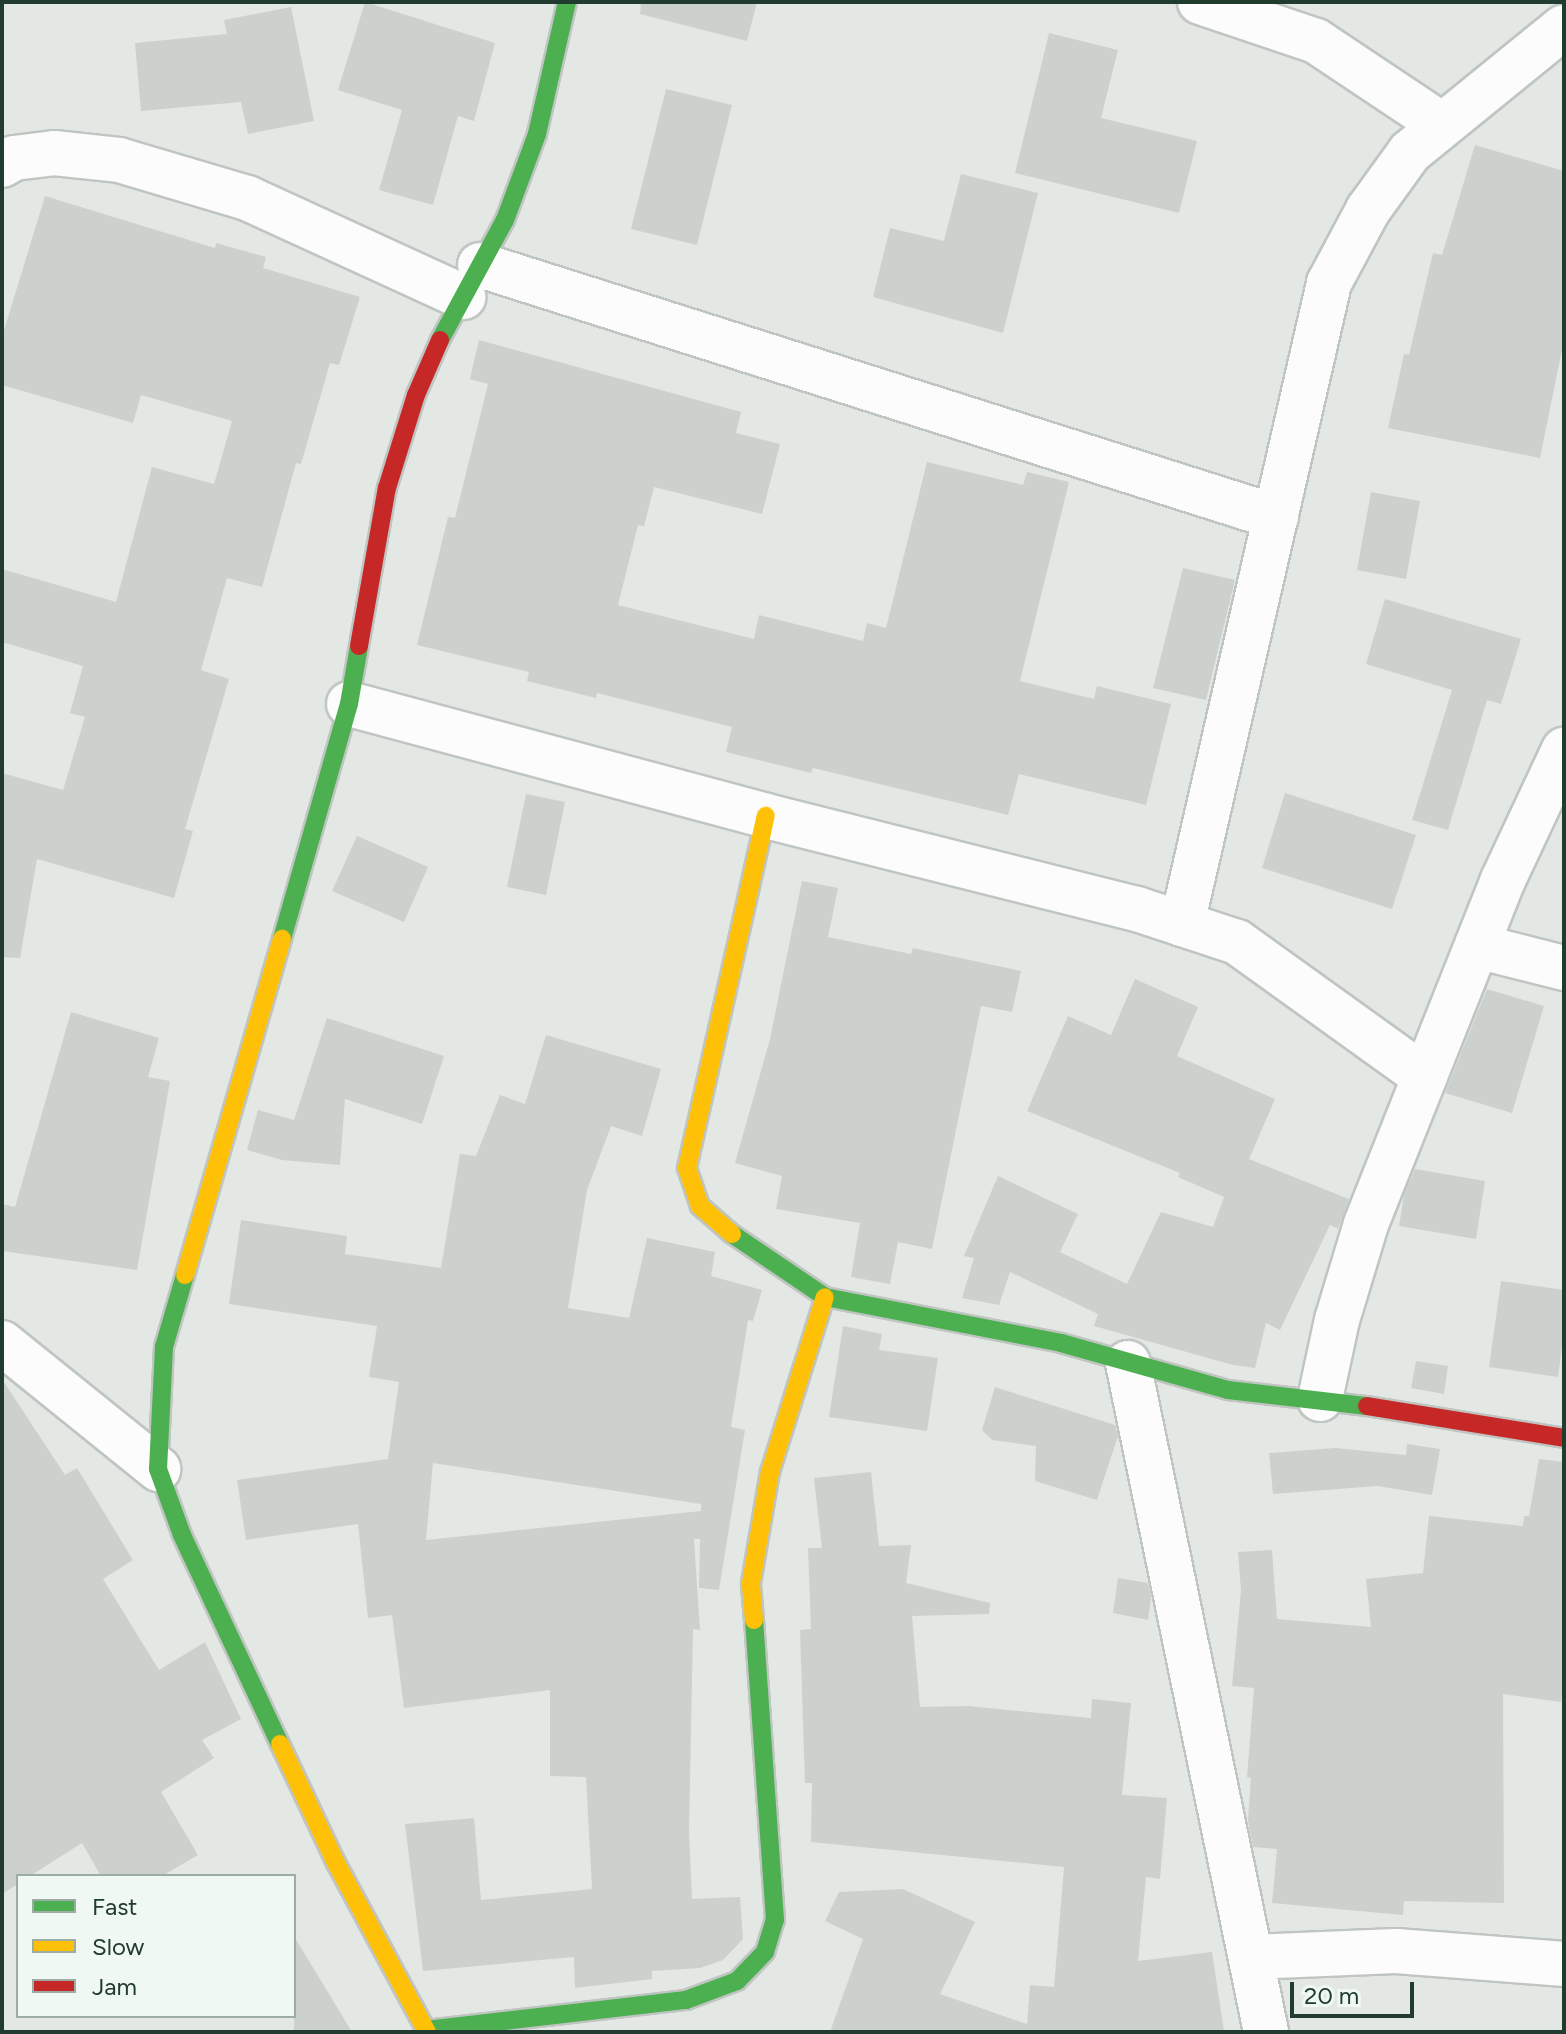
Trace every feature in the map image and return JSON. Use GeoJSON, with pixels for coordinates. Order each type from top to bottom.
{"type":"FeatureCollection","features":[{"type":"Feature","properties":{"kind":"street"},"geometry":{"type":"LineString","coordinates":[[567,2],[537,134],[505,220],[471,281],[416,395],[387,488],[349,704],[164,1347],[158,1469],[182,1535],[336,1863],[426,2031],[686,2000],[737,1981],[765,1952],[775,1920],[767,1773],[751,1583],[770,1472],[825,1297]]}},
{"type":"Feature","properties":{"kind":"street"},"geometry":{"type":"LineString","coordinates":[[1200,2],[1316,41],[1442,125]]}},
{"type":"Feature","properties":{"kind":"street"},"geometry":{"type":"LineString","coordinates":[[1182,924],[1329,283],[1368,210],[1410,152],[1564,27]]}},
{"type":"Feature","properties":{"kind":"street"},"geometry":{"type":"LineString","coordinates":[[2,165],[14,158],[54,153],[119,160],[247,198],[471,281],[1276,517]]}},
{"type":"Feature","properties":{"kind":"street"},"geometry":{"type":"LineString","coordinates":[[349,704],[766,816],[1137,909],[1237,942],[1425,1077]]}},
{"type":"Feature","properties":{"kind":"street"},"geometry":{"type":"LineString","coordinates":[[1320,1399],[1337,1320],[1366,1224],[1503,880],[1564,750]]}},
{"type":"Feature","properties":{"kind":"street"},"geometry":{"type":"LineString","coordinates":[[766,816],[687,1168],[700,1206],[743,1243],[825,1297],[1061,1343],[1228,1390],[1320,1399],[1564,1438]]}},
{"type":"Feature","properties":{"kind":"street"},"geometry":{"type":"LineString","coordinates":[[1477,946],[1564,968]]}},
{"type":"Feature","properties":{"kind":"street"},"geometry":{"type":"LineString","coordinates":[[2,1343],[158,1469]]}},
{"type":"Feature","properties":{"kind":"street"},"geometry":{"type":"LineString","coordinates":[[1128,1363],[1266,2032]]}},
{"type":"Feature","properties":{"kind":"street"},"geometry":{"type":"LineString","coordinates":[[1251,1957],[1396,1951],[1564,1964]]}},
{"type":"Feature","properties":{"kind":"building"},"geometry":{"type":"Polygon","coordinates":[[[365,2],[495,43],[474,121],[458,116],[433,205],[379,190],[402,110],[338,90],[365,2]]]}},
{"type":"Feature","properties":{"kind":"building"},"geometry":{"type":"Polygon","coordinates":[[[641,2],[757,2],[747,41],[640,14],[641,2]]]}},
{"type":"Feature","properties":{"kind":"building"},"geometry":{"type":"Polygon","coordinates":[[[291,7],[314,121],[248,134],[241,102],[141,111],[135,43],[227,34],[224,20],[291,7]]]}},
{"type":"Feature","properties":{"kind":"building"},"geometry":{"type":"Polygon","coordinates":[[[1049,33],[1118,50],[1101,118],[1197,141],[1179,213],[1015,173],[1049,33]]]}},
{"type":"Feature","properties":{"kind":"building"},"geometry":{"type":"Polygon","coordinates":[[[666,89],[732,105],[697,245],[631,229],[666,89]]]}},
{"type":"Feature","properties":{"kind":"building"},"geometry":{"type":"Polygon","coordinates":[[[1475,145],[1564,171],[1564,340],[1540,458],[1388,428],[1404,354],[1409,355],[1433,253],[1442,255],[1475,145]]]}},
{"type":"Feature","properties":{"kind":"building"},"geometry":{"type":"Polygon","coordinates":[[[961,174],[1038,193],[1003,333],[873,297],[890,228],[944,241],[961,174]]]}},
{"type":"Feature","properties":{"kind":"building"},"geometry":{"type":"Polygon","coordinates":[[[45,196],[215,248],[216,243],[266,257],[263,268],[360,297],[339,365],[330,363],[301,464],[296,463],[262,587],[227,578],[201,670],[229,679],[185,829],[193,831],[174,898],[37,859],[20,958],[2,957],[2,773],[63,790],[85,717],[70,713],[83,666],[2,642],[2,569],[116,602],[152,467],[214,484],[232,421],[141,395],[133,423],[2,385],[2,337],[45,196]]]}},
{"type":"Feature","properties":{"kind":"building"},"geometry":{"type":"Polygon","coordinates":[[[479,340],[741,412],[736,433],[780,444],[762,514],[654,487],[644,526],[638,525],[618,605],[754,639],[759,615],[863,641],[867,623],[886,628],[927,462],[1023,485],[1027,472],[1069,482],[1020,681],[1094,699],[1097,686],[1171,704],[1146,805],[1019,774],[1008,815],[813,768],[811,773],[726,752],[732,727],[597,693],[596,698],[527,681],[529,672],[417,645],[448,517],[455,518],[488,384],[470,379],[479,340]]]}},
{"type":"Feature","properties":{"kind":"building"},"geometry":{"type":"Polygon","coordinates":[[[1371,492],[1420,501],[1406,579],[1357,570],[1371,492]]]}},
{"type":"Feature","properties":{"kind":"building"},"geometry":{"type":"Polygon","coordinates":[[[1183,568],[1235,580],[1206,700],[1153,688],[1183,568]]]}},
{"type":"Feature","properties":{"kind":"building"},"geometry":{"type":"Polygon","coordinates":[[[1385,599],[1521,639],[1501,704],[1487,700],[1448,830],[1412,820],[1452,690],[1366,664],[1385,599]]]}},
{"type":"Feature","properties":{"kind":"building"},"geometry":{"type":"Polygon","coordinates":[[[1285,793],[1416,835],[1392,909],[1262,868],[1285,793]]]}},
{"type":"Feature","properties":{"kind":"building"},"geometry":{"type":"Polygon","coordinates":[[[526,794],[565,802],[546,895],[507,887],[526,794]]]}},
{"type":"Feature","properties":{"kind":"building"},"geometry":{"type":"Polygon","coordinates":[[[357,836],[428,867],[404,922],[332,891],[357,836]]]}},
{"type":"Feature","properties":{"kind":"building"},"geometry":{"type":"Polygon","coordinates":[[[802,881],[838,888],[828,937],[911,954],[913,948],[1021,971],[1012,1012],[981,1006],[932,1249],[898,1242],[890,1284],[851,1277],[860,1223],[776,1209],[782,1176],[735,1163],[770,1039],[802,881]]]}},
{"type":"Feature","properties":{"kind":"building"},"geometry":{"type":"Polygon","coordinates":[[[1135,979],[1198,1007],[1177,1056],[1275,1099],[1249,1159],[1349,1199],[1338,1229],[1330,1225],[1280,1330],[1266,1323],[1255,1368],[1233,1365],[1094,1326],[1098,1314],[1010,1272],[999,1305],[962,1298],[974,1258],[964,1256],[998,1176],[1078,1214],[1060,1252],[1127,1284],[1161,1212],[1213,1227],[1224,1197],[1178,1177],[1180,1173],[1027,1111],[1068,1016],[1111,1035],[1135,979]]]}},
{"type":"Feature","properties":{"kind":"building"},"geometry":{"type":"Polygon","coordinates":[[[1487,989],[1544,1006],[1512,1113],[1445,1093],[1487,989]]]}},
{"type":"Feature","properties":{"kind":"building"},"geometry":{"type":"Polygon","coordinates":[[[71,1012],[159,1038],[148,1077],[170,1081],[137,1270],[2,1251],[2,1204],[15,1207],[71,1012]]]}},
{"type":"Feature","properties":{"kind":"building"},"geometry":{"type":"Polygon","coordinates":[[[327,1018],[444,1056],[422,1124],[345,1099],[340,1165],[282,1160],[247,1150],[258,1110],[294,1120],[327,1018]]]}},
{"type":"Feature","properties":{"kind":"building"},"geometry":{"type":"Polygon","coordinates":[[[546,1035],[661,1069],[642,1136],[611,1126],[587,1190],[568,1308],[629,1318],[647,1238],[715,1252],[711,1276],[762,1290],[753,1321],[748,1320],[731,1427],[745,1430],[719,1590],[699,1588],[700,1539],[694,1539],[700,1630],[693,1629],[689,1832],[692,1899],[740,1897],[743,1939],[723,1960],[700,1968],[652,1971],[652,1979],[575,1988],[574,1957],[423,1971],[405,1824],[474,1818],[481,1900],[592,1889],[586,1777],[550,1776],[550,1690],[404,1708],[392,1615],[368,1618],[358,1524],[246,1540],[237,1480],[388,1459],[399,1382],[369,1377],[377,1326],[229,1304],[241,1220],[347,1236],[345,1254],[441,1268],[460,1154],[476,1156],[500,1095],[525,1104],[546,1035]],[[433,1463],[426,1540],[701,1511],[701,1504],[433,1463]]]}},
{"type":"Feature","properties":{"kind":"building"},"geometry":{"type":"Polygon","coordinates":[[[1415,1169],[1485,1181],[1476,1239],[1399,1226],[1404,1195],[1415,1169]]]}},
{"type":"Feature","properties":{"kind":"building"},"geometry":{"type":"Polygon","coordinates":[[[1501,1281],[1564,1290],[1564,1332],[1558,1377],[1489,1367],[1501,1281]]]}},
{"type":"Feature","properties":{"kind":"building"},"geometry":{"type":"Polygon","coordinates":[[[843,1326],[882,1334],[879,1350],[938,1358],[927,1431],[829,1417],[843,1326]]]}},
{"type":"Feature","properties":{"kind":"building"},"geometry":{"type":"Polygon","coordinates":[[[1416,1361],[1448,1366],[1444,1394],[1411,1388],[1416,1361]]]}},
{"type":"Feature","properties":{"kind":"building"},"geometry":{"type":"Polygon","coordinates":[[[2,1379],[65,1475],[77,1468],[133,1560],[103,1579],[159,1670],[205,1642],[241,1719],[202,1740],[214,1758],[161,1792],[198,1855],[165,1874],[100,1874],[82,1843],[33,1874],[16,1874],[16,1885],[2,1894],[2,1379]]]}},
{"type":"Feature","properties":{"kind":"building"},"geometry":{"type":"Polygon","coordinates":[[[995,1387],[1115,1425],[1118,1436],[1097,1500],[1035,1481],[1036,1446],[992,1440],[982,1430],[995,1387]]]}},
{"type":"Feature","properties":{"kind":"building"},"geometry":{"type":"Polygon","coordinates":[[[1407,1444],[1440,1449],[1432,1495],[1377,1486],[1273,1494],[1269,1453],[1335,1448],[1406,1455],[1407,1444]]]}},
{"type":"Feature","properties":{"kind":"building"},"geometry":{"type":"Polygon","coordinates":[[[1539,1459],[1564,1462],[1564,1682],[1561,1702],[1503,1694],[1504,1903],[1404,1901],[1403,1915],[1272,1903],[1277,1849],[1253,1847],[1248,1820],[1251,1778],[1247,1777],[1254,1688],[1232,1686],[1241,1591],[1238,1552],[1272,1550],[1277,1619],[1371,1627],[1366,1579],[1423,1573],[1429,1516],[1523,1526],[1524,1516],[1529,1516],[1539,1459]]]}},
{"type":"Feature","properties":{"kind":"building"},"geometry":{"type":"Polygon","coordinates":[[[871,1472],[879,1546],[911,1545],[906,1583],[990,1603],[989,1614],[912,1616],[920,1707],[968,1706],[1091,1718],[1092,1699],[1131,1703],[1122,1795],[1167,1798],[1160,1879],[1146,1877],[1138,1961],[1212,1952],[1224,2031],[830,2032],[863,1939],[825,1921],[839,1892],[903,1889],[975,1922],[940,1994],[1027,2024],[1030,1985],[1054,1987],[1064,1867],[811,1842],[812,1783],[805,1783],[800,1630],[811,1629],[808,1548],[822,1548],[814,1478],[871,1472]]]}},
{"type":"Feature","properties":{"kind":"building"},"geometry":{"type":"Polygon","coordinates":[[[1118,1578],[1148,1583],[1151,1598],[1148,1620],[1113,1613],[1118,1578]]]}},
{"type":"Feature","properties":{"kind":"building"},"geometry":{"type":"Polygon","coordinates":[[[296,1939],[352,2032],[294,2032],[296,2018],[296,1939]]]}},
{"type":"Feature","properties":{"kind":"traffic: fast"},"geometry":{"type":"LineString","coordinates":[[440,340],[505,220],[537,134],[567,2]]}},
{"type":"Feature","properties":{"kind":"traffic: fast"},"geometry":{"type":"LineString","coordinates":[[282,939],[349,704],[359,646]]}},
{"type":"Feature","properties":{"kind":"traffic: fast"},"geometry":{"type":"LineString","coordinates":[[732,1234],[825,1297],[1061,1343],[1228,1390],[1367,1406]]}},
{"type":"Feature","properties":{"kind":"traffic: fast"},"geometry":{"type":"LineString","coordinates":[[185,1275],[164,1347],[158,1469],[182,1535],[280,1744]]}},
{"type":"Feature","properties":{"kind":"traffic: fast"},"geometry":{"type":"LineString","coordinates":[[426,2030],[686,2000],[737,1981],[765,1952],[775,1920],[754,1620]]}},
{"type":"Feature","properties":{"kind":"traffic: slow"},"geometry":{"type":"LineString","coordinates":[[732,1234],[700,1206],[687,1168],[766,816]]}},
{"type":"Feature","properties":{"kind":"traffic: slow"},"geometry":{"type":"LineString","coordinates":[[185,1275],[282,939]]}},
{"type":"Feature","properties":{"kind":"traffic: slow"},"geometry":{"type":"LineString","coordinates":[[754,1620],[751,1583],[770,1472],[825,1297]]}},
{"type":"Feature","properties":{"kind":"traffic: slow"},"geometry":{"type":"LineString","coordinates":[[280,1744],[336,1863],[427,2032]]}},
{"type":"Feature","properties":{"kind":"traffic: jam"},"geometry":{"type":"LineString","coordinates":[[359,646],[387,488],[416,395],[440,340]]}},
{"type":"Feature","properties":{"kind":"traffic: jam"},"geometry":{"type":"LineString","coordinates":[[1367,1406],[1564,1438]]}}]}
